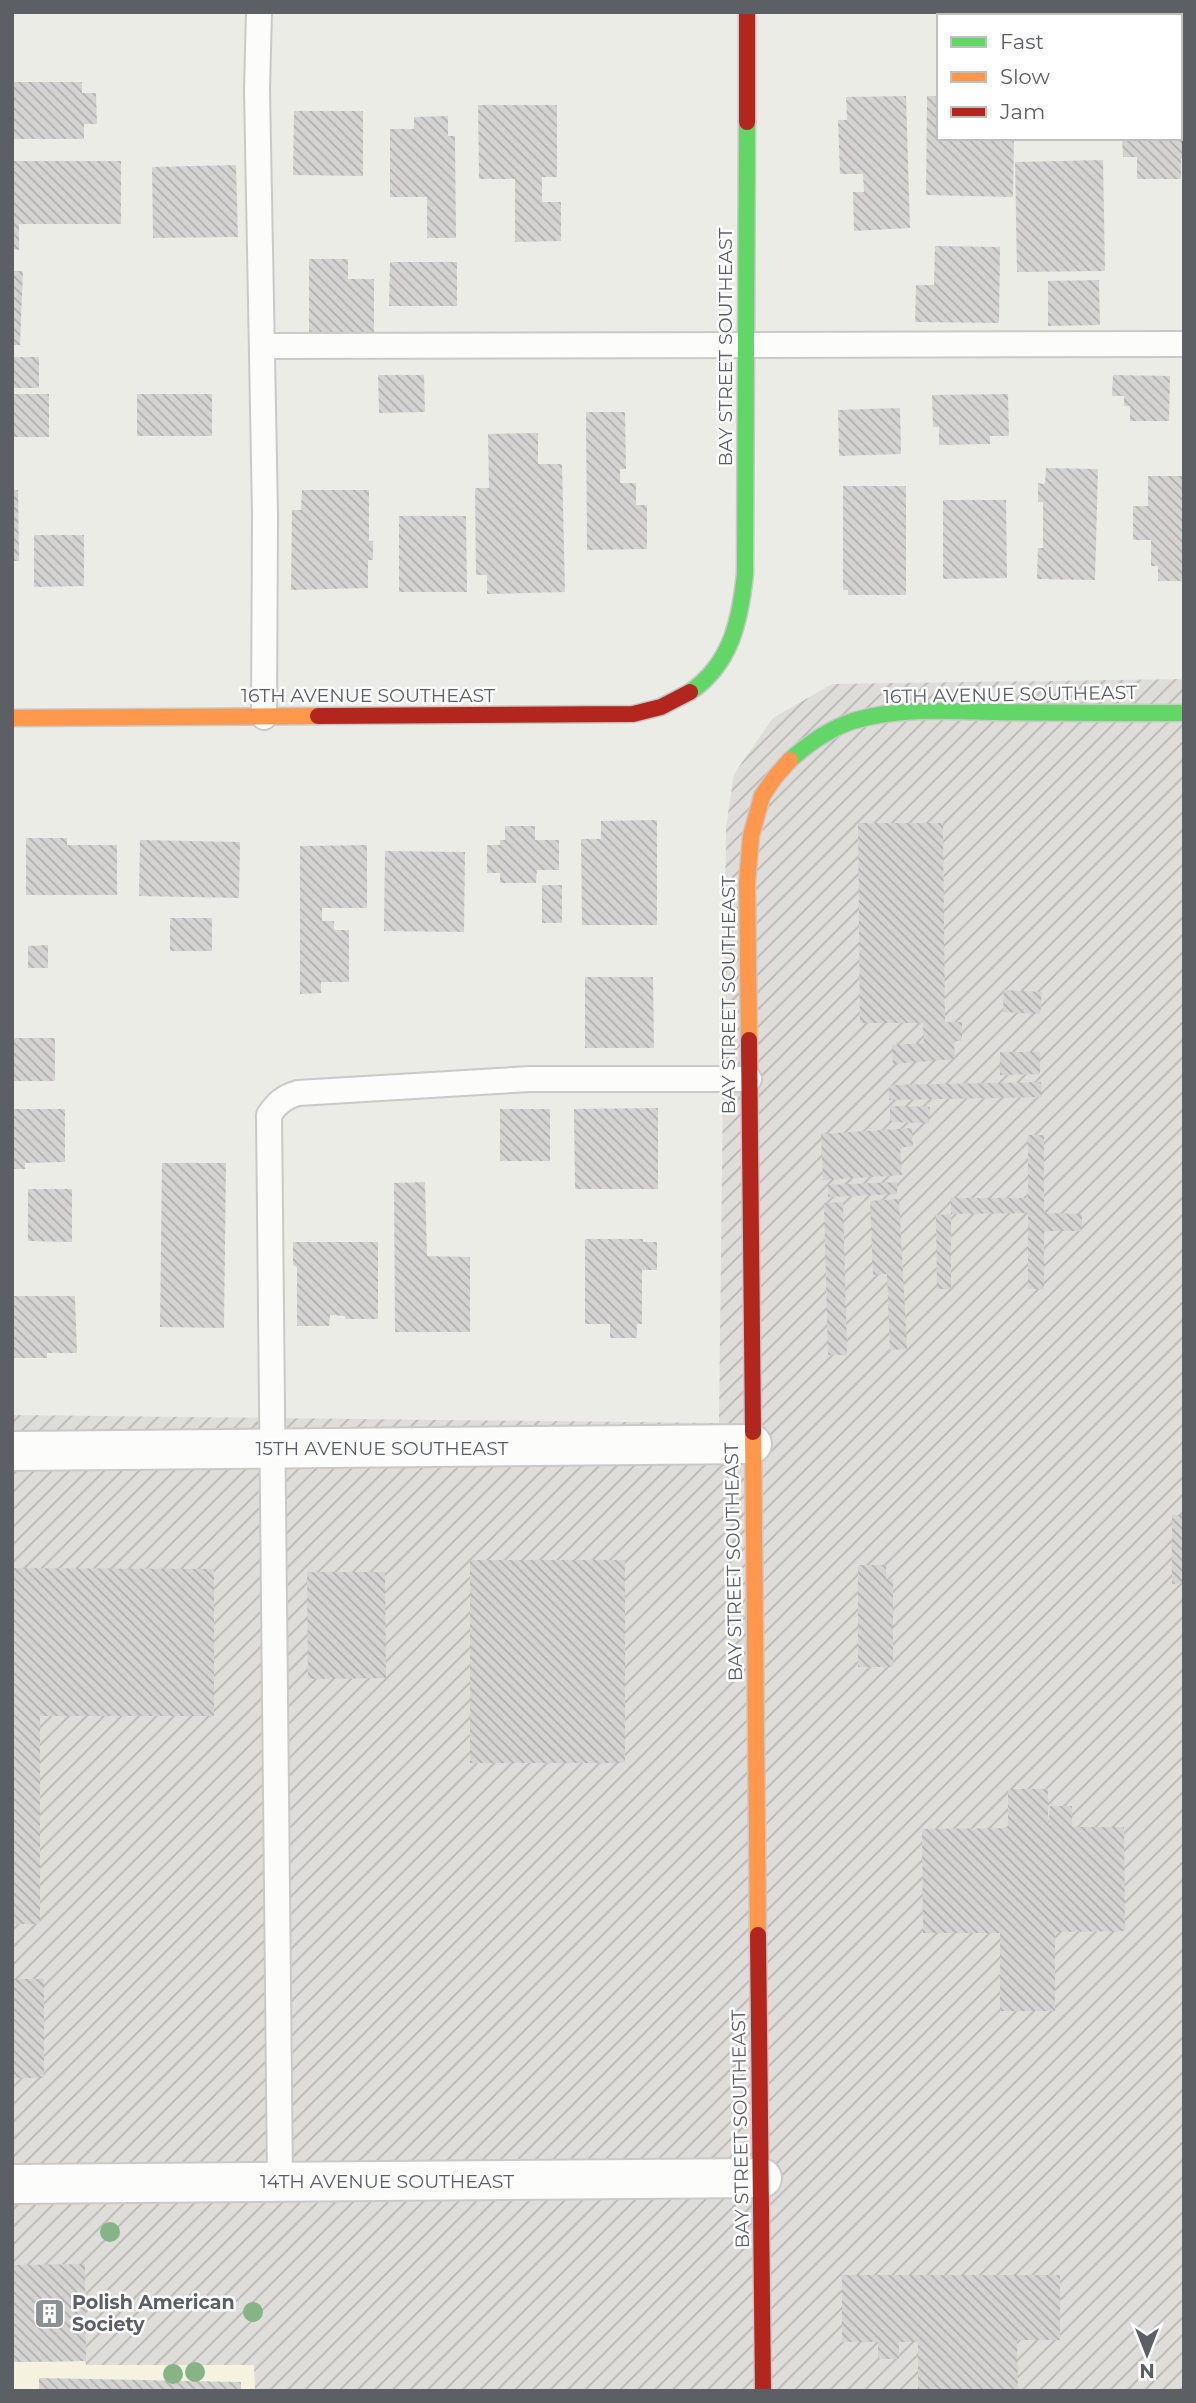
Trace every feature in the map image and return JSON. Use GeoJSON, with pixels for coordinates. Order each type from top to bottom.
{"type":"FeatureCollection","features":[{"type":"Feature","properties":{"kind":"street","name":"BAY STREET SOUTHEAST"},"geometry":{"type":"LineString","coordinates":[[712,674],[725,659],[743,606],[747,12]]}},
{"type":"Feature","properties":{"kind":"street","name":"16TH AVENUE SOUTHEAST"},"geometry":{"type":"LineString","coordinates":[[12,718],[633,714],[674,701],[695,690],[712,674]]}},
{"type":"Feature","properties":{"kind":"street","name":"16TH AVENUE SOUTHEAST"},"geometry":{"type":"LineString","coordinates":[[803,750],[834,729],[873,717],[918,712],[1184,713]]}},
{"type":"Feature","properties":{"kind":"street","name":"BAY STREET SOUTHEAST"},"geometry":{"type":"LineString","coordinates":[[763,2391],[748,877],[750,835],[762,797],[779,772],[803,750]]}},
{"type":"Feature","properties":{"kind":"street","name":"15TH AVENUE SOUTHEAST"},"geometry":{"type":"LineString","coordinates":[[12,1451],[752,1444]]}},
{"type":"Feature","properties":{"kind":"street","name":"14TH AVENUE SOUTHEAST"},"geometry":{"type":"LineString","coordinates":[[12,2184],[762,2178]]}},
{"type":"Feature","properties":{"kind":"lane"},"geometry":{"type":"LineString","coordinates":[[259,12],[257,90],[265,514],[264,717]]}},
{"type":"Feature","properties":{"kind":"lane"},"geometry":{"type":"LineString","coordinates":[[262,346],[1184,344]]}},
{"type":"Feature","properties":{"kind":"lane"},"geometry":{"type":"LineString","coordinates":[[280,2182],[268,1115],[276,1104],[287,1096],[298,1093],[516,1080],[749,1079]]}},
{"type":"Feature","properties":{"kind":"shaded area"},"geometry":{"type":"Polygon","coordinates":[[[1184,679],[1184,2391],[255,2391],[254,2365],[12,2362],[12,1415],[719,1423],[726,827],[734,774],[773,718],[832,684],[1184,679]]]}},
{"type":"Feature","properties":{"kind":"shaded area"},"geometry":{"type":"Polygon","coordinates":[[[86,2361],[87,2365],[255,2365],[255,2391],[12,2391],[12,2362],[86,2361]]]}},
{"type":"Feature","properties":{"kind":"building"},"geometry":{"type":"Polygon","coordinates":[[[12,82],[82,82],[82,93],[96,93],[97,124],[84,124],[84,139],[12,139],[12,82]]]}},
{"type":"Feature","properties":{"kind":"building"},"geometry":{"type":"Polygon","coordinates":[[[1184,95],[1184,159],[1181,159],[1181,179],[1137,179],[1137,157],[1123,157],[1122,140],[1182,140],[1184,95]]]}},
{"type":"Feature","properties":{"kind":"building"},"geometry":{"type":"Polygon","coordinates":[[[906,96],[910,228],[854,231],[853,192],[864,192],[863,174],[840,174],[838,120],[847,120],[846,97],[906,96]]]}},
{"type":"Feature","properties":{"kind":"building"},"geometry":{"type":"Polygon","coordinates":[[[927,96],[937,96],[937,140],[1014,140],[1013,197],[926,195],[927,96]]]}},
{"type":"Feature","properties":{"kind":"building"},"geometry":{"type":"Polygon","coordinates":[[[478,105],[557,105],[557,177],[542,177],[542,202],[561,202],[561,241],[515,242],[515,179],[479,179],[478,105]]]}},
{"type":"Feature","properties":{"kind":"building"},"geometry":{"type":"Polygon","coordinates":[[[294,111],[363,111],[363,176],[293,175],[294,111]]]}},
{"type":"Feature","properties":{"kind":"building"},"geometry":{"type":"Polygon","coordinates":[[[448,116],[448,136],[455,136],[456,238],[427,238],[427,197],[390,197],[390,129],[414,129],[414,117],[448,116]]]}},
{"type":"Feature","properties":{"kind":"building"},"geometry":{"type":"Polygon","coordinates":[[[1103,160],[1105,271],[1017,272],[1015,162],[1103,160]]]}},
{"type":"Feature","properties":{"kind":"building"},"geometry":{"type":"Polygon","coordinates":[[[12,161],[121,161],[121,224],[19,224],[19,250],[12,249],[12,161]]]}},
{"type":"Feature","properties":{"kind":"building"},"geometry":{"type":"Polygon","coordinates":[[[236,165],[238,237],[153,238],[152,167],[236,165]]]}},
{"type":"Feature","properties":{"kind":"building"},"geometry":{"type":"Polygon","coordinates":[[[935,246],[1000,247],[999,323],[915,322],[916,285],[934,285],[935,246]]]}},
{"type":"Feature","properties":{"kind":"building"},"geometry":{"type":"Polygon","coordinates":[[[309,259],[348,259],[348,279],[374,279],[374,332],[309,332],[309,259]]]}},
{"type":"Feature","properties":{"kind":"building"},"geometry":{"type":"Polygon","coordinates":[[[390,262],[457,262],[457,306],[389,306],[390,262]]]}},
{"type":"Feature","properties":{"kind":"building"},"geometry":{"type":"Polygon","coordinates":[[[12,271],[23,271],[20,345],[12,345],[12,271]]]}},
{"type":"Feature","properties":{"kind":"building"},"geometry":{"type":"Polygon","coordinates":[[[1099,280],[1100,325],[1048,326],[1048,281],[1099,280]]]}},
{"type":"Feature","properties":{"kind":"building"},"geometry":{"type":"Polygon","coordinates":[[[12,357],[39,357],[39,388],[12,388],[12,357]]]}},
{"type":"Feature","properties":{"kind":"building"},"geometry":{"type":"Polygon","coordinates":[[[378,375],[424,375],[425,412],[379,413],[378,375]]]}},
{"type":"Feature","properties":{"kind":"building"},"geometry":{"type":"Polygon","coordinates":[[[1113,375],[1170,376],[1169,421],[1130,421],[1130,406],[1124,406],[1124,396],[1112,396],[1113,375]]]}},
{"type":"Feature","properties":{"kind":"building"},"geometry":{"type":"Polygon","coordinates":[[[12,394],[49,394],[49,437],[12,437],[12,394]]]}},
{"type":"Feature","properties":{"kind":"building"},"geometry":{"type":"Polygon","coordinates":[[[137,394],[212,394],[212,436],[137,436],[137,394]]]}},
{"type":"Feature","properties":{"kind":"building"},"geometry":{"type":"Polygon","coordinates":[[[1008,394],[1009,436],[990,436],[990,444],[939,445],[939,427],[933,427],[932,395],[1008,394]]]}},
{"type":"Feature","properties":{"kind":"building"},"geometry":{"type":"Polygon","coordinates":[[[900,408],[901,454],[839,456],[838,410],[900,408]]]}},
{"type":"Feature","properties":{"kind":"building"},"geometry":{"type":"Polygon","coordinates":[[[586,412],[625,412],[626,469],[620,469],[620,483],[636,483],[636,505],[647,505],[647,549],[587,550],[586,412]]]}},
{"type":"Feature","properties":{"kind":"building"},"geometry":{"type":"Polygon","coordinates":[[[538,433],[538,464],[562,464],[565,592],[487,594],[487,575],[476,575],[475,488],[489,488],[488,434],[538,433]]]}},
{"type":"Feature","properties":{"kind":"building"},"geometry":{"type":"Polygon","coordinates":[[[1046,468],[1098,469],[1095,580],[1037,579],[1038,548],[1043,548],[1043,502],[1038,502],[1038,483],[1045,484],[1046,468]]]}},
{"type":"Feature","properties":{"kind":"building"},"geometry":{"type":"Polygon","coordinates":[[[1148,476],[1184,476],[1184,581],[1158,581],[1158,566],[1151,566],[1151,540],[1133,540],[1133,506],[1148,506],[1148,476]]]}},
{"type":"Feature","properties":{"kind":"building"},"geometry":{"type":"Polygon","coordinates":[[[843,486],[906,486],[906,595],[848,595],[848,590],[843,590],[843,486]]]}},
{"type":"Feature","properties":{"kind":"building"},"geometry":{"type":"Polygon","coordinates":[[[12,490],[18,490],[19,561],[12,561],[12,490]]]}},
{"type":"Feature","properties":{"kind":"building"},"geometry":{"type":"Polygon","coordinates":[[[302,490],[369,490],[369,541],[373,541],[373,560],[368,560],[368,588],[291,590],[292,510],[301,510],[302,490]]]}},
{"type":"Feature","properties":{"kind":"building"},"geometry":{"type":"Polygon","coordinates":[[[943,500],[1006,500],[1007,578],[943,579],[943,500]]]}},
{"type":"Feature","properties":{"kind":"building"},"geometry":{"type":"Polygon","coordinates":[[[399,516],[466,516],[467,592],[399,592],[399,516]]]}},
{"type":"Feature","properties":{"kind":"building"},"geometry":{"type":"Polygon","coordinates":[[[34,535],[84,535],[84,586],[34,587],[34,535]]]}},
{"type":"Feature","properties":{"kind":"building"},"geometry":{"type":"Polygon","coordinates":[[[657,820],[657,925],[582,925],[581,839],[601,839],[601,821],[657,820]]]}},
{"type":"Feature","properties":{"kind":"building"},"geometry":{"type":"Polygon","coordinates":[[[858,823],[943,823],[945,1022],[962,1022],[962,1041],[954,1041],[955,1059],[893,1064],[892,1045],[924,1043],[923,1023],[860,1023],[858,823]]]}},
{"type":"Feature","properties":{"kind":"building"},"geometry":{"type":"Polygon","coordinates":[[[505,826],[535,826],[535,840],[559,840],[559,870],[537,870],[536,883],[500,883],[500,873],[487,873],[487,845],[500,845],[500,840],[505,840],[505,826]]]}},
{"type":"Feature","properties":{"kind":"building"},"geometry":{"type":"Polygon","coordinates":[[[26,838],[67,838],[67,845],[117,845],[117,895],[26,895],[26,838]]]}},
{"type":"Feature","properties":{"kind":"building"},"geometry":{"type":"Polygon","coordinates":[[[140,840],[240,842],[239,898],[139,896],[140,840]]]}},
{"type":"Feature","properties":{"kind":"building"},"geometry":{"type":"Polygon","coordinates":[[[367,845],[367,908],[322,908],[322,921],[334,921],[334,930],[349,930],[349,982],[321,982],[321,993],[300,994],[300,846],[367,845]]]}},
{"type":"Feature","properties":{"kind":"building"},"geometry":{"type":"Polygon","coordinates":[[[385,851],[465,852],[464,932],[384,931],[385,851]]]}},
{"type":"Feature","properties":{"kind":"building"},"geometry":{"type":"Polygon","coordinates":[[[542,885],[562,885],[562,923],[542,923],[542,885]]]}},
{"type":"Feature","properties":{"kind":"building"},"geometry":{"type":"Polygon","coordinates":[[[170,918],[212,918],[212,951],[170,951],[170,918]]]}},
{"type":"Feature","properties":{"kind":"building"},"geometry":{"type":"Polygon","coordinates":[[[48,945],[48,968],[28,968],[28,946],[48,945]]]}},
{"type":"Feature","properties":{"kind":"building"},"geometry":{"type":"Polygon","coordinates":[[[585,977],[653,977],[654,1048],[585,1048],[585,977]]]}},
{"type":"Feature","properties":{"kind":"building"},"geometry":{"type":"Polygon","coordinates":[[[1004,990],[1042,992],[1040,1014],[1003,1012],[1004,990]]]}},
{"type":"Feature","properties":{"kind":"building"},"geometry":{"type":"Polygon","coordinates":[[[12,1038],[55,1038],[55,1081],[12,1081],[12,1038]]]}},
{"type":"Feature","properties":{"kind":"building"},"geometry":{"type":"Polygon","coordinates":[[[1000,1052],[1040,1052],[1040,1074],[1000,1075],[1000,1052]]]}},
{"type":"Feature","properties":{"kind":"building"},"geometry":{"type":"Polygon","coordinates":[[[1041,1082],[1042,1097],[889,1100],[889,1085],[1041,1082]]]}},
{"type":"Feature","properties":{"kind":"building"},"geometry":{"type":"Polygon","coordinates":[[[890,1106],[930,1107],[929,1123],[890,1122],[890,1106]]]}},
{"type":"Feature","properties":{"kind":"building"},"geometry":{"type":"Polygon","coordinates":[[[658,1108],[658,1189],[575,1189],[574,1109],[658,1108]]]}},
{"type":"Feature","properties":{"kind":"building"},"geometry":{"type":"Polygon","coordinates":[[[12,1109],[65,1109],[65,1162],[25,1163],[25,1169],[12,1169],[12,1109]]]}},
{"type":"Feature","properties":{"kind":"building"},"geometry":{"type":"Polygon","coordinates":[[[500,1109],[550,1109],[550,1161],[500,1161],[500,1109]]]}},
{"type":"Feature","properties":{"kind":"building"},"geometry":{"type":"Polygon","coordinates":[[[912,1128],[913,1147],[900,1147],[902,1175],[823,1180],[821,1134],[912,1128]]]}},
{"type":"Feature","properties":{"kind":"building"},"geometry":{"type":"Polygon","coordinates":[[[1028,1135],[1044,1135],[1044,1213],[1082,1214],[1082,1231],[1044,1231],[1044,1289],[1028,1289],[1028,1213],[951,1214],[951,1198],[1028,1198],[1028,1135]]]}},
{"type":"Feature","properties":{"kind":"building"},"geometry":{"type":"Polygon","coordinates":[[[162,1163],[226,1163],[224,1328],[160,1327],[162,1163]]]}},
{"type":"Feature","properties":{"kind":"building"},"geometry":{"type":"Polygon","coordinates":[[[425,1182],[427,1256],[470,1257],[470,1332],[395,1332],[394,1183],[425,1182]]]}},
{"type":"Feature","properties":{"kind":"building"},"geometry":{"type":"Polygon","coordinates":[[[897,1182],[897,1194],[828,1197],[828,1185],[897,1182]]]}},
{"type":"Feature","properties":{"kind":"building"},"geometry":{"type":"Polygon","coordinates":[[[28,1189],[72,1189],[72,1242],[28,1241],[28,1189]]]}},
{"type":"Feature","properties":{"kind":"building"},"geometry":{"type":"Polygon","coordinates":[[[899,1199],[907,1349],[890,1350],[887,1274],[873,1275],[870,1201],[899,1199]]]}},
{"type":"Feature","properties":{"kind":"building"},"geometry":{"type":"Polygon","coordinates":[[[843,1202],[847,1355],[828,1355],[824,1203],[843,1202]]]}},
{"type":"Feature","properties":{"kind":"building"},"geometry":{"type":"Polygon","coordinates":[[[951,1214],[951,1289],[937,1289],[936,1215],[951,1214]]]}},
{"type":"Feature","properties":{"kind":"building"},"geometry":{"type":"Polygon","coordinates":[[[585,1239],[643,1239],[643,1242],[657,1242],[657,1270],[642,1270],[642,1324],[637,1324],[637,1338],[610,1338],[610,1324],[585,1324],[585,1239]]]}},
{"type":"Feature","properties":{"kind":"building"},"geometry":{"type":"Polygon","coordinates":[[[293,1242],[378,1242],[378,1319],[345,1319],[345,1316],[330,1315],[329,1326],[297,1326],[297,1267],[293,1265],[293,1242]]]}},
{"type":"Feature","properties":{"kind":"building"},"geometry":{"type":"Polygon","coordinates":[[[12,1296],[75,1296],[77,1353],[47,1353],[47,1358],[12,1358],[12,1296]]]}},
{"type":"Feature","properties":{"kind":"building"},"geometry":{"type":"Polygon","coordinates":[[[1172,1515],[1184,1515],[1184,1583],[1172,1584],[1172,1515]]]}},
{"type":"Feature","properties":{"kind":"building"},"geometry":{"type":"Polygon","coordinates":[[[470,1560],[625,1560],[625,1763],[470,1763],[470,1560]]]}},
{"type":"Feature","properties":{"kind":"building"},"geometry":{"type":"Polygon","coordinates":[[[858,1565],[886,1565],[886,1579],[893,1579],[893,1667],[858,1667],[858,1565]]]}},
{"type":"Feature","properties":{"kind":"building"},"geometry":{"type":"Polygon","coordinates":[[[12,1568],[214,1569],[214,1716],[40,1716],[40,1924],[12,1924],[12,1568]]]}},
{"type":"Feature","properties":{"kind":"building"},"geometry":{"type":"Polygon","coordinates":[[[307,1572],[385,1572],[386,1678],[308,1679],[307,1572]]]}},
{"type":"Feature","properties":{"kind":"building"},"geometry":{"type":"Polygon","coordinates":[[[1008,1789],[1048,1789],[1048,1828],[1050,1806],[1072,1806],[1072,1827],[1124,1827],[1125,1931],[1055,1932],[1055,2011],[1000,2011],[1000,1933],[923,1933],[922,1829],[1008,1828],[1008,1789]]]}},
{"type":"Feature","properties":{"kind":"building"},"geometry":{"type":"Polygon","coordinates":[[[12,1979],[44,1979],[44,2078],[12,2078],[12,1979]]]}},
{"type":"Feature","properties":{"kind":"building","name":"Polish American Society"},"geometry":{"type":"Polygon","coordinates":[[[85,2264],[86,2361],[12,2362],[12,2265],[85,2264]]]}},
{"type":"Feature","properties":{"kind":"building"},"geometry":{"type":"Polygon","coordinates":[[[842,2275],[1060,2275],[1060,2340],[1017,2340],[1018,2391],[918,2391],[918,2342],[899,2342],[899,2359],[878,2359],[878,2342],[842,2342],[842,2275]]]}},
{"type":"Feature","properties":{"kind":"building"},"geometry":{"type":"Polygon","coordinates":[[[39,2378],[241,2382],[241,2391],[39,2391],[39,2378]]]}},
{"type":"Feature","properties":{"kind":"traffic: fast"},"geometry":{"type":"LineString","coordinates":[[690,692],[715,668],[731,640],[740,608],[745,574],[747,122]]}},
{"type":"Feature","properties":{"kind":"traffic: fast"},"geometry":{"type":"LineString","coordinates":[[790,760],[812,742],[836,728],[853,721],[888,714],[943,711],[1184,713]]}},
{"type":"Feature","properties":{"kind":"traffic: slow"},"geometry":{"type":"LineString","coordinates":[[12,718],[318,716]]}},
{"type":"Feature","properties":{"kind":"traffic: slow"},"geometry":{"type":"LineString","coordinates":[[749,1040],[747,883],[751,836],[762,796],[790,760]]}},
{"type":"Feature","properties":{"kind":"traffic: slow"},"geometry":{"type":"LineString","coordinates":[[753,1432],[758,1935]]}},
{"type":"Feature","properties":{"kind":"traffic: jam"},"geometry":{"type":"LineString","coordinates":[[747,12],[747,122]]}},
{"type":"Feature","properties":{"kind":"traffic: jam"},"geometry":{"type":"LineString","coordinates":[[318,716],[633,714],[661,707],[690,692]]}},
{"type":"Feature","properties":{"kind":"traffic: jam"},"geometry":{"type":"LineString","coordinates":[[749,1040],[753,1432]]}},
{"type":"Feature","properties":{"kind":"traffic: jam"},"geometry":{"type":"LineString","coordinates":[[758,1935],[763,2391]]}},
{"type":"Feature","properties":{"kind":"place","name":"Polish American Society"},"geometry":{"type":"Point","coordinates":[49,2313]}}]}
